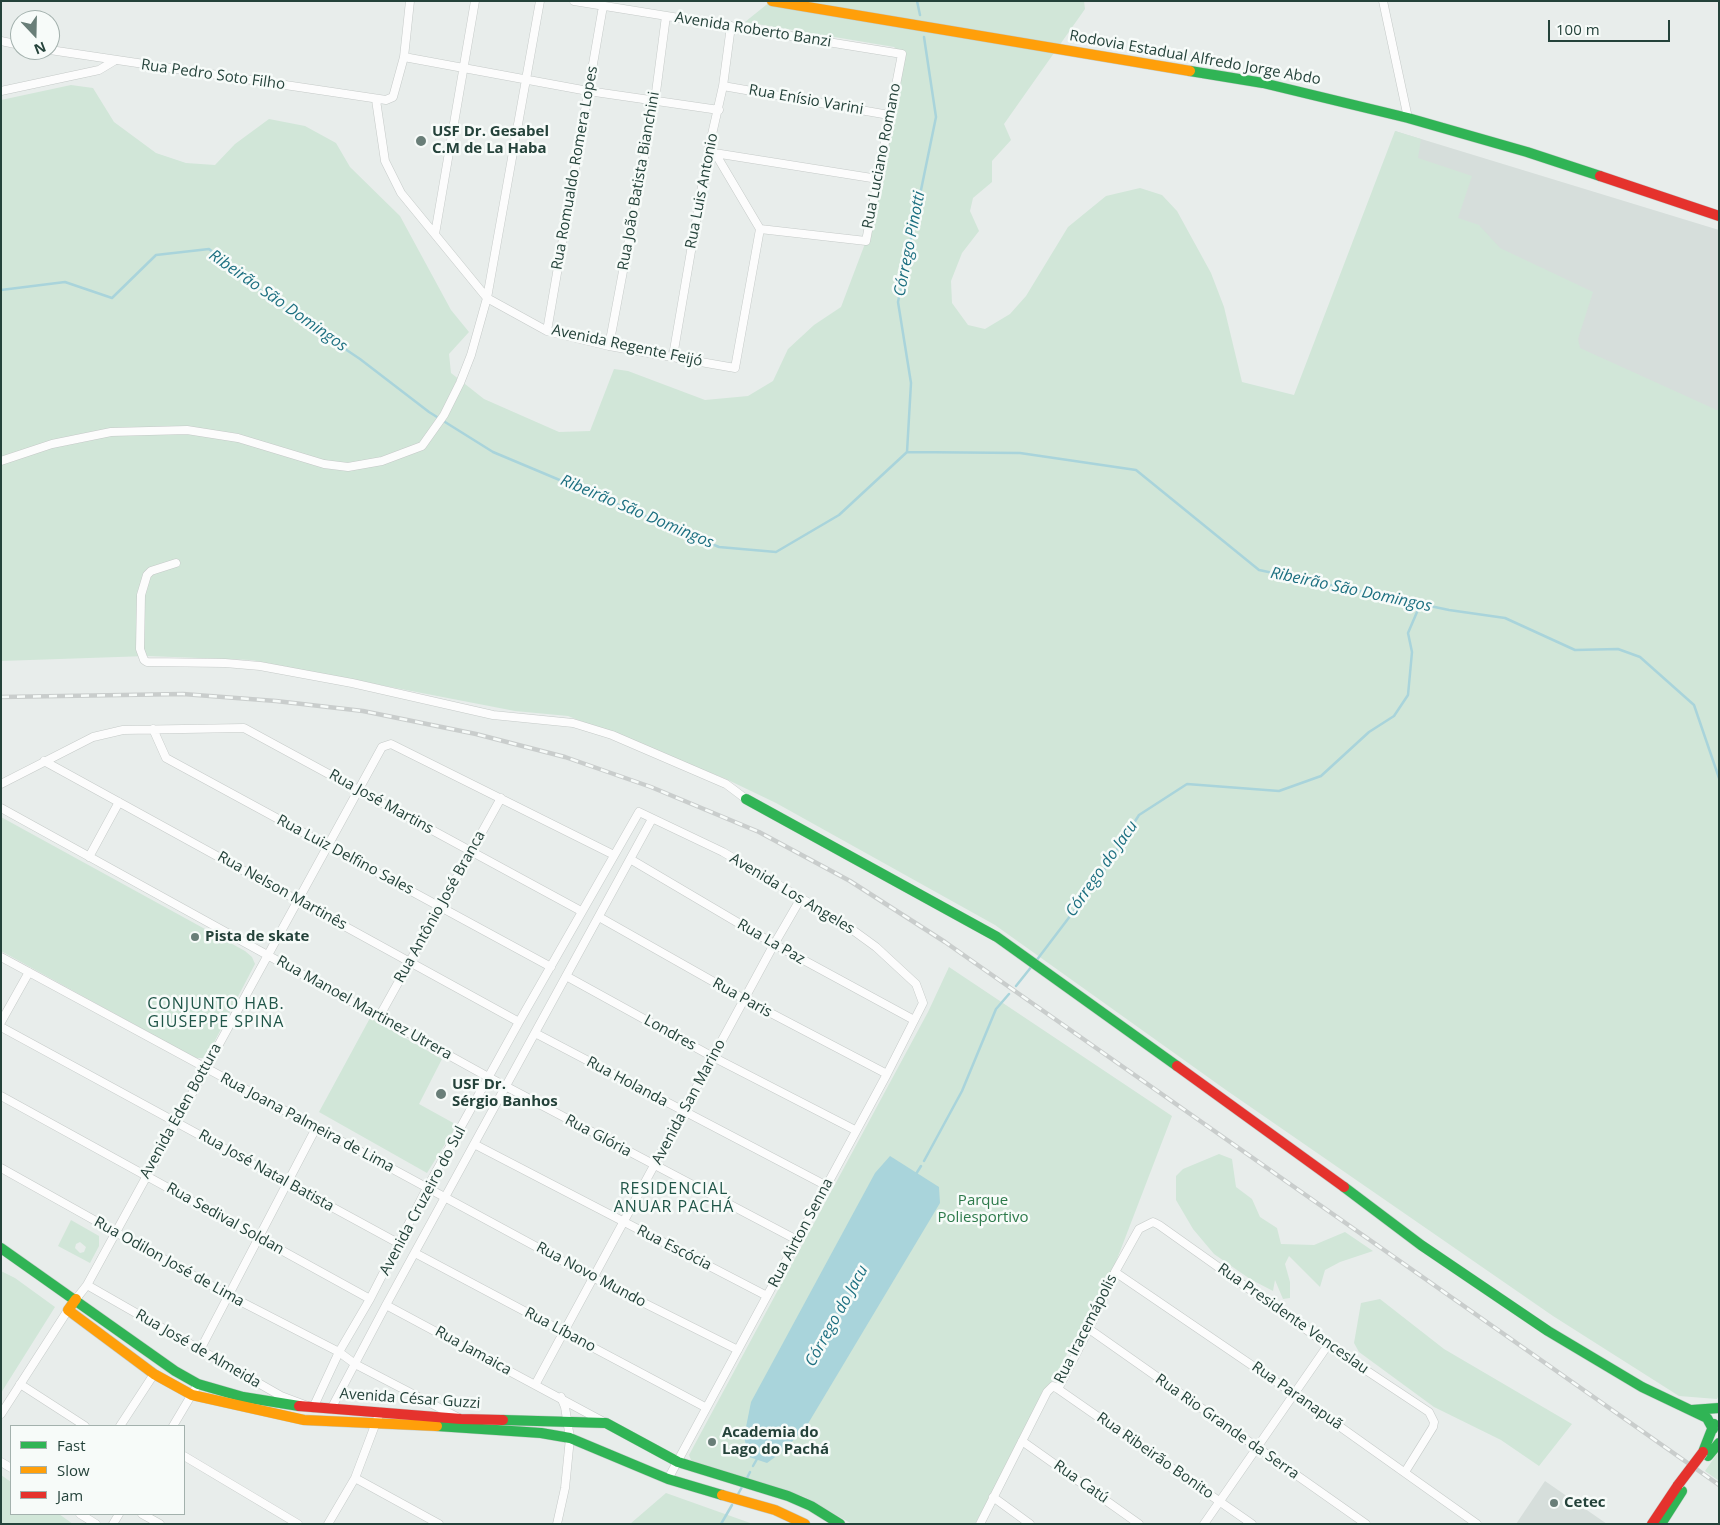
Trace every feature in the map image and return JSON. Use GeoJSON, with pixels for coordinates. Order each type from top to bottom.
{"type":"FeatureCollection","features":[{"type":"Feature","properties":{"kind":"street"},"geometry":{"type":"LineString","coordinates":[[376,100],[386,100],[392,97],[404,57],[410,1]]}},
{"type":"Feature","properties":{"kind":"street"},"geometry":{"type":"LineString","coordinates":[[435,234],[475,1]]}},
{"type":"Feature","properties":{"kind":"street"},"geometry":{"type":"LineString","coordinates":[[1,461],[52,444],[111,432],[187,430],[238,438],[324,464],[348,467],[382,461],[416,450],[433,434],[444,415],[471,355],[487,298],[540,1]]}},
{"type":"Feature","properties":{"kind":"street","name":"Avenida Roberto Banzi"},"geometry":{"type":"LineString","coordinates":[[574,1],[902,54]]}},
{"type":"Feature","properties":{"kind":"street","name":"Rodovia Estadual Alfredo Jorge Abdo"},"geometry":{"type":"LineString","coordinates":[[772,1],[1204,72],[1272,85],[1408,118],[1527,152],[1719,216]]}},
{"type":"Feature","properties":{"kind":"street"},"geometry":{"type":"LineString","coordinates":[[1383,1],[1408,118]]}},
{"type":"Feature","properties":{"kind":"street","name":"Rua Romualdo Romera Lopes"},"geometry":{"type":"LineString","coordinates":[[547,331],[603,6]]}},
{"type":"Feature","properties":{"kind":"street","name":"Rua João Batista Bianchini"},"geometry":{"type":"LineString","coordinates":[[609,346],[655,100],[666,16]]}},
{"type":"Feature","properties":{"kind":"street","name":"Rua Luis Antonio"},"geometry":{"type":"LineString","coordinates":[[673,356],[719,110],[731,26]]}},
{"type":"Feature","properties":{"kind":"street","name":"Rua Pedro Soto Filho"},"geometry":{"type":"LineString","coordinates":[[60,52],[376,100]]}},
{"type":"Feature","properties":{"kind":"street","name":"Rua Luciano Romano"},"geometry":{"type":"LineString","coordinates":[[760,229],[866,241],[902,54]]}},
{"type":"Feature","properties":{"kind":"street"},"geometry":{"type":"LineString","coordinates":[[404,57],[588,91],[719,110]]}},
{"type":"Feature","properties":{"kind":"street"},"geometry":{"type":"LineString","coordinates":[[1,91],[100,70],[114,61]]}},
{"type":"Feature","properties":{"kind":"street","name":"Rua Enísio Varini"},"geometry":{"type":"LineString","coordinates":[[723,86],[889,114]]}},
{"type":"Feature","properties":{"kind":"street","name":"Avenida Regente Feijó"},"geometry":{"type":"LineString","coordinates":[[376,100],[385,161],[401,194],[487,298],[547,331],[609,346],[735,368],[760,229]]}},
{"type":"Feature","properties":{"kind":"street"},"geometry":{"type":"LineString","coordinates":[[711,152],[878,179]]}},
{"type":"Feature","properties":{"kind":"street"},"geometry":{"type":"LineString","coordinates":[[711,152],[760,229]]}},
{"type":"Feature","properties":{"kind":"street"},"geometry":{"type":"LineString","coordinates":[[176,563],[152,571],[147,575],[141,595],[140,649],[144,660],[147,662],[225,663],[260,666],[352,683],[493,715],[573,723],[612,735],[726,784],[746,798],[997,937],[1317,1166],[1421,1245],[1548,1331],[1642,1387],[1706,1418],[1716,1429]]}},
{"type":"Feature","properties":{"kind":"street","name":"Rua José Martins"},"geometry":{"type":"LineString","coordinates":[[1,784],[93,737],[123,730],[244,728],[582,911]]}},
{"type":"Feature","properties":{"kind":"street","name":"Rua Luiz Delfino Sales"},"geometry":{"type":"LineString","coordinates":[[153,729],[166,758],[551,967]]}},
{"type":"Feature","properties":{"kind":"street","name":"Avenida Eden Bottura"},"geometry":{"type":"LineString","coordinates":[[76,1299],[86,1285],[382,747],[391,744],[501,798]]}},
{"type":"Feature","properties":{"kind":"street","name":"Rua Nelson Martinês"},"geometry":{"type":"LineString","coordinates":[[44,761],[519,1022]]}},
{"type":"Feature","properties":{"kind":"street"},"geometry":{"type":"LineString","coordinates":[[501,798],[614,855]]}},
{"type":"Feature","properties":{"kind":"street","name":"Rua Antônio José Branca"},"geometry":{"type":"LineString","coordinates":[[379,1017],[501,798]]}},
{"type":"Feature","properties":{"kind":"street"},"geometry":{"type":"LineString","coordinates":[[89,857],[119,802]]}},
{"type":"Feature","properties":{"kind":"street","name":"Rua Manoel Martinez Utrera"},"geometry":{"type":"LineString","coordinates":[[1,808],[506,1086]]}},
{"type":"Feature","properties":{"kind":"street","name":"Avenida Cruzeiro do Sul"},"geometry":{"type":"LineString","coordinates":[[313,1408],[339,1352],[370,1299],[427,1188],[639,812]]}},
{"type":"Feature","properties":{"kind":"street","name":"Avenida Los Angeles"},"geometry":{"type":"LineString","coordinates":[[639,812],[723,852],[843,923],[876,947],[916,984],[923,1003]]}},
{"type":"Feature","properties":{"kind":"street","name":"Avenida Cruzeiro do Sul"},"geometry":{"type":"LineString","coordinates":[[331,1409],[652,819]]}},
{"type":"Feature","properties":{"kind":"street","name":"Rua La Paz"},"geometry":{"type":"LineString","coordinates":[[630,859],[774,944],[914,1020]]}},
{"type":"Feature","properties":{"kind":"street","name":"Avenida San Marino"},"geometry":{"type":"LineString","coordinates":[[535,1385],[565,1333],[774,944],[801,898]]}},
{"type":"Feature","properties":{"kind":"street","name":"Rua Paris"},"geometry":{"type":"LineString","coordinates":[[599,917],[744,999],[887,1074]]}},
{"type":"Feature","properties":{"kind":"street","name":"Rua Joana Palmeira de Lima"},"geometry":{"type":"LineString","coordinates":[[1,957],[445,1198]]}},
{"type":"Feature","properties":{"kind":"street"},"geometry":{"type":"LineString","coordinates":[[1,1022],[29,972]]}},
{"type":"Feature","properties":{"kind":"street","name":"Londres"},"geometry":{"type":"LineString","coordinates":[[566,976],[713,1057],[855,1130]]}},
{"type":"Feature","properties":{"kind":"street","name":"Rua Airton Senna"},"geometry":{"type":"LineString","coordinates":[[668,1479],[705,1407],[738,1350],[855,1130],[887,1074],[923,1003]]}},
{"type":"Feature","properties":{"kind":"street","name":"Rua José Natal Batista"},"geometry":{"type":"LineString","coordinates":[[1,1027],[398,1243]]}},
{"type":"Feature","properties":{"kind":"street","name":"Rua Holanda"},"geometry":{"type":"LineString","coordinates":[[535,1033],[825,1186]]}},
{"type":"Feature","properties":{"kind":"street","name":"Rua Glória"},"geometry":{"type":"LineString","coordinates":[[506,1086],[797,1240]]}},
{"type":"Feature","properties":{"kind":"street","name":"Rua Sedival Soldan"},"geometry":{"type":"LineString","coordinates":[[1,1096],[370,1299]]}},
{"type":"Feature","properties":{"kind":"street"},"geometry":{"type":"LineString","coordinates":[[200,1350],[316,1128]]}},
{"type":"Feature","properties":{"kind":"street","name":"Rua Escócia"},"geometry":{"type":"LineString","coordinates":[[474,1144],[767,1296]]}},
{"type":"Feature","properties":{"kind":"street","name":"Rua Odilon José de Lima"},"geometry":{"type":"LineString","coordinates":[[1,1168],[228,1295],[339,1352],[355,1364],[461,1419]]}},
{"type":"Feature","properties":{"kind":"street","name":"Rua Novo Mundo"},"geometry":{"type":"LineString","coordinates":[[445,1198],[594,1278],[738,1350]]}},
{"type":"Feature","properties":{"kind":"street","name":"Rua Iracemápolis"},"geometry":{"type":"LineString","coordinates":[[980,1524],[1047,1392],[1053,1386],[1058,1389],[1090,1329],[1115,1272],[1139,1228],[1153,1222],[1159,1225]]}},
{"type":"Feature","properties":{"kind":"street","name":"Rua Presidente Venceslau"},"geometry":{"type":"LineString","coordinates":[[1159,1225],[1328,1345],[1429,1412],[1434,1422],[1433,1427],[1406,1472]]}},
{"type":"Feature","properties":{"kind":"street","name":"Avenida César Guzzi"},"geometry":{"type":"LineString","coordinates":[[1,1248],[76,1299],[175,1371],[198,1384],[243,1397],[313,1408],[461,1419],[606,1423],[678,1462],[788,1496],[811,1506],[840,1524]]}},
{"type":"Feature","properties":{"kind":"street","name":"Rua Líbano"},"geometry":{"type":"LineString","coordinates":[[416,1252],[705,1407]]}},
{"type":"Feature","properties":{"kind":"street","name":"Rua Paranapuã"},"geometry":{"type":"LineString","coordinates":[[1115,1272],[1294,1394],[1477,1524]]}},
{"type":"Feature","properties":{"kind":"street","name":"Rua José de Almeida"},"geometry":{"type":"LineString","coordinates":[[86,1285],[281,1396],[313,1408]]}},
{"type":"Feature","properties":{"kind":"street"},"geometry":{"type":"LineString","coordinates":[[1,1414],[76,1299]]}},
{"type":"Feature","properties":{"kind":"street","name":"Rua Jamaica"},"geometry":{"type":"LineString","coordinates":[[386,1305],[606,1423]]}},
{"type":"Feature","properties":{"kind":"street","name":"Avenida César Guzzi"},"geometry":{"type":"LineString","coordinates":[[68,1310],[154,1374],[192,1395],[304,1420],[541,1433],[570,1438],[668,1479],[775,1510],[805,1524]]}},
{"type":"Feature","properties":{"kind":"street","name":"Rua Rio Grande da Serra"},"geometry":{"type":"LineString","coordinates":[[1090,1329],[1255,1448],[1366,1524]]}},
{"type":"Feature","properties":{"kind":"street"},"geometry":{"type":"LineString","coordinates":[[1204,1524],[1328,1345]]}},
{"type":"Feature","properties":{"kind":"street"},"geometry":{"type":"LineString","coordinates":[[121,1425],[154,1374]]}},
{"type":"Feature","properties":{"kind":"street"},"geometry":{"type":"LineString","coordinates":[[20,1384],[83,1425]]}},
{"type":"Feature","properties":{"kind":"street"},"geometry":{"type":"LineString","coordinates":[[174,1425],[198,1384]]}},
{"type":"Feature","properties":{"kind":"street","name":"Rua Ribeirão Bonito"},"geometry":{"type":"LineString","coordinates":[[1058,1389],[1252,1524]]}},
{"type":"Feature","properties":{"kind":"street"},"geometry":{"type":"LineString","coordinates":[[557,1524],[564,1497],[570,1438],[565,1407],[561,1398]]}},
{"type":"Feature","properties":{"kind":"street"},"geometry":{"type":"LineString","coordinates":[[1652,1524],[1705,1454],[1716,1429],[1719,1410],[1689,1410]]}},
{"type":"Feature","properties":{"kind":"street"},"geometry":{"type":"LineString","coordinates":[[328,1524],[354,1478],[378,1424],[380,1412]]}},
{"type":"Feature","properties":{"kind":"street"},"geometry":{"type":"LineString","coordinates":[[583,1442],[578,1428],[581,1424],[587,1422]]}},
{"type":"Feature","properties":{"kind":"street","name":"Rua Catú"},"geometry":{"type":"LineString","coordinates":[[1022,1441],[1139,1524]]}},
{"type":"Feature","properties":{"kind":"street"},"geometry":{"type":"LineString","coordinates":[[1705,1454],[1719,1443]]}},
{"type":"Feature","properties":{"kind":"street"},"geometry":{"type":"LineString","coordinates":[[185,1457],[298,1524]]}},
{"type":"Feature","properties":{"kind":"street"},"geometry":{"type":"LineString","coordinates":[[354,1478],[440,1524]]}},
{"type":"Feature","properties":{"kind":"street"},"geometry":{"type":"LineString","coordinates":[[1661,1524],[1680,1487]]}},
{"type":"Feature","properties":{"kind":"street"},"geometry":{"type":"LineString","coordinates":[[993,1497],[1030,1524]]}},
{"type":"Feature","properties":{"kind":"street"},"geometry":{"type":"LineString","coordinates":[[82,1515],[96,1524]]}},
{"type":"Feature","properties":{"kind":"street"},"geometry":{"type":"LineString","coordinates":[[144,1515],[160,1524]]}},
{"type":"Feature","properties":{"kind":"shaded area"},"geometry":{"type":"Polygon","coordinates":[[[1395,131],[1719,230],[1719,639],[1395,131]]]}},
{"type":"Feature","properties":{"kind":"shaded area","name":"Cetec"},"geometry":{"type":"Polygon","coordinates":[[[1545,1481],[1607,1524],[1516,1524],[1545,1481]]]}},
{"type":"Feature","properties":{"kind":"green space"},"geometry":{"type":"Polygon","coordinates":[[[771,1],[1084,1],[1085,9],[1004,124],[1011,140],[992,161],[992,182],[973,198],[970,211],[979,231],[962,253],[951,281],[952,303],[968,325],[985,329],[1010,314],[1026,296],[1068,227],[1106,196],[1140,188],[1162,195],[1177,211],[1211,273],[1224,307],[1242,382],[1294,395],[1395,131],[1421,139],[1418,158],[1472,176],[1458,218],[1479,225],[1500,248],[1593,292],[1578,339],[1580,348],[1719,411],[1719,1395],[1717,1399],[1679,1396],[1553,1316],[1226,1090],[995,925],[776,803],[726,779],[568,716],[515,711],[251,660],[147,656],[1,661],[1,100],[71,85],[93,88],[114,122],[156,153],[186,163],[215,165],[235,144],[269,119],[305,126],[336,143],[350,167],[400,216],[451,310],[469,332],[449,354],[451,373],[484,399],[559,432],[590,431],[614,369],[628,371],[705,400],[748,396],[773,381],[788,349],[814,325],[841,307],[866,241],[901,54],[894,47],[745,22],[771,1]]]}},
{"type":"Feature","properties":{"kind":"green space"},"geometry":{"type":"Polygon","coordinates":[[[1,817],[245,951],[252,957],[255,964],[208,1054],[203,1058],[195,1058],[1,951],[1,817]]]}},
{"type":"Feature","properties":{"kind":"green space","name":"Parque Poliesportivo"},"geometry":{"type":"Polygon","coordinates":[[[949,967],[1172,1116],[1114,1267],[975,1524],[852,1524],[805,1497],[696,1463],[691,1460],[689,1455],[928,1012],[949,967]]]}},
{"type":"Feature","properties":{"kind":"green space"},"geometry":{"type":"Polygon","coordinates":[[[370,1018],[442,1059],[419,1104],[457,1125],[427,1173],[319,1112],[370,1018]]]}},
{"type":"Feature","properties":{"kind":"green space"},"geometry":{"type":"Polygon","coordinates":[[[1219,1154],[1232,1159],[1236,1187],[1252,1199],[1260,1217],[1277,1228],[1281,1244],[1314,1245],[1345,1232],[1373,1251],[1340,1262],[1325,1270],[1320,1287],[1289,1256],[1285,1264],[1290,1282],[1290,1298],[1283,1299],[1275,1280],[1273,1291],[1250,1279],[1214,1254],[1193,1229],[1176,1200],[1176,1176],[1183,1169],[1219,1154]]]}},
{"type":"Feature","properties":{"kind":"green space"},"geometry":{"type":"Polygon","coordinates":[[[71,1220],[99,1236],[99,1246],[90,1263],[58,1246],[71,1220]],[[80,1242],[76,1244],[75,1248],[80,1253],[84,1252],[86,1247],[80,1242]]]}},
{"type":"Feature","properties":{"kind":"green space"},"geometry":{"type":"Polygon","coordinates":[[[1,1271],[15,1278],[55,1307],[1,1393],[1,1271]]]}},
{"type":"Feature","properties":{"kind":"green space"},"geometry":{"type":"Polygon","coordinates":[[[1380,1299],[1444,1349],[1572,1424],[1539,1466],[1501,1440],[1434,1407],[1359,1352],[1354,1343],[1361,1303],[1380,1299]]]}},
{"type":"Feature","properties":{"kind":"green space"},"geometry":{"type":"Polygon","coordinates":[[[1719,1451],[1719,1481],[1705,1471],[1719,1451]]]}},
{"type":"Feature","properties":{"kind":"green space"},"geometry":{"type":"Polygon","coordinates":[[[1,1475],[10,1481],[10,1515],[60,1515],[73,1524],[1,1524],[1,1475]]]}},
{"type":"Feature","properties":{"kind":"green space"},"geometry":{"type":"Polygon","coordinates":[[[666,1493],[753,1524],[630,1524],[666,1493]]]}},
{"type":"Feature","properties":{"kind":"water"},"geometry":{"type":"Polygon","coordinates":[[[890,1156],[939,1187],[940,1203],[806,1427],[782,1452],[767,1463],[749,1457],[744,1437],[751,1402],[875,1173],[890,1156]]]}},
{"type":"Feature","properties":{"kind":"waterway","name":"Córrego Pinotti"},"geometry":{"type":"LineString","coordinates":[[917,1],[920,15]]}},
{"type":"Feature","properties":{"kind":"waterway","name":"Córrego Pinotti"},"geometry":{"type":"LineString","coordinates":[[907,452],[911,383],[898,302],[936,117],[924,37]]}},
{"type":"Feature","properties":{"kind":"waterway","name":"Ribeirão São Domingos"},"geometry":{"type":"LineString","coordinates":[[1,290],[65,282],[112,298],[156,255],[209,249],[275,302],[360,359],[429,412],[493,452],[719,547],[776,552],[839,515],[907,452],[1020,453],[1136,470],[1259,570],[1449,610],[1505,618],[1575,650],[1618,649],[1640,657],[1694,705],[1719,778]]}},
{"type":"Feature","properties":{"kind":"waterway","name":"Córrego do Jacu"},"geometry":{"type":"LineString","coordinates":[[1036,961],[1099,878],[1139,815],[1187,784],[1279,791],[1321,776],[1369,732],[1394,716],[1408,695],[1412,652],[1408,633],[1420,605]]}},
{"type":"Feature","properties":{"kind":"waterway","name":"Córrego do Jacu"},"geometry":{"type":"LineString","coordinates":[[1016,986],[1032,966]]}},
{"type":"Feature","properties":{"kind":"waterway","name":"Córrego do Jacu"},"geometry":{"type":"LineString","coordinates":[[924,1161],[962,1091],[996,1009],[1009,994]]}},
{"type":"Feature","properties":{"kind":"waterway","name":"Córrego do Jacu"},"geometry":{"type":"LineString","coordinates":[[916,1174],[921,1166]]}},
{"type":"Feature","properties":{"kind":"waterway","name":"Córrego do Jacu"},"geometry":{"type":"LineString","coordinates":[[753,1466],[757,1459]]}},
{"type":"Feature","properties":{"kind":"waterway","name":"Córrego do Jacu"},"geometry":{"type":"LineString","coordinates":[[747,1478],[750,1472]]}},
{"type":"Feature","properties":{"kind":"waterway","name":"Córrego do Jacu"},"geometry":{"type":"LineString","coordinates":[[737,1496],[742,1487]]}},
{"type":"Feature","properties":{"kind":"waterway","name":"Córrego do Jacu"},"geometry":{"type":"LineString","coordinates":[[721,1524],[732,1505]]}},
{"type":"Feature","properties":{"kind":"railway"},"geometry":{"type":"LineString","coordinates":[[1,697],[183,694],[276,701],[363,711],[476,734],[565,757],[651,787],[759,832],[850,881],[945,942],[1719,1485]]}},
{"type":"Feature","properties":{"kind":"traffic: fast"},"geometry":{"type":"LineString","coordinates":[[1190,71],[1263,83],[1408,118],[1527,152],[1600,176]]}},
{"type":"Feature","properties":{"kind":"traffic: fast"},"geometry":{"type":"LineString","coordinates":[[746,799],[997,937],[1177,1066]]}},
{"type":"Feature","properties":{"kind":"traffic: fast"},"geometry":{"type":"LineString","coordinates":[[1344,1187],[1421,1245],[1548,1331],[1642,1387],[1707,1418],[1713,1429]]}},
{"type":"Feature","properties":{"kind":"traffic: fast"},"geometry":{"type":"LineString","coordinates":[[1,1248],[175,1371],[198,1384],[243,1397],[299,1406]]}},
{"type":"Feature","properties":{"kind":"traffic: fast"},"geometry":{"type":"LineString","coordinates":[[1692,1410],[1719,1408]]}},
{"type":"Feature","properties":{"kind":"traffic: fast"},"geometry":{"type":"LineString","coordinates":[[503,1420],[606,1423],[678,1462],[788,1496],[811,1506],[840,1524]]}},
{"type":"Feature","properties":{"kind":"traffic: fast"},"geometry":{"type":"LineString","coordinates":[[1703,1452],[1714,1424]]}},
{"type":"Feature","properties":{"kind":"traffic: fast"},"geometry":{"type":"LineString","coordinates":[[437,1426],[541,1433],[570,1438],[668,1479],[722,1495]]}},
{"type":"Feature","properties":{"kind":"traffic: fast"},"geometry":{"type":"LineString","coordinates":[[1708,1456],[1719,1443]]}},
{"type":"Feature","properties":{"kind":"traffic: fast"},"geometry":{"type":"LineString","coordinates":[[1661,1524],[1682,1491]]}},
{"type":"Feature","properties":{"kind":"traffic: slow"},"geometry":{"type":"LineString","coordinates":[[772,1],[1190,71]]}},
{"type":"Feature","properties":{"kind":"traffic: slow"},"geometry":{"type":"LineString","coordinates":[[76,1299],[68,1310],[154,1374],[192,1395],[304,1420],[437,1426]]}},
{"type":"Feature","properties":{"kind":"traffic: slow"},"geometry":{"type":"LineString","coordinates":[[722,1495],[775,1510],[805,1524]]}},
{"type":"Feature","properties":{"kind":"traffic: jam"},"geometry":{"type":"LineString","coordinates":[[1600,176],[1719,216]]}},
{"type":"Feature","properties":{"kind":"traffic: jam"},"geometry":{"type":"LineString","coordinates":[[1177,1066],[1344,1187]]}},
{"type":"Feature","properties":{"kind":"traffic: jam"},"geometry":{"type":"LineString","coordinates":[[299,1406],[461,1419],[503,1420]]}},
{"type":"Feature","properties":{"kind":"traffic: jam"},"geometry":{"type":"LineString","coordinates":[[1678,1485],[1703,1452]]}},
{"type":"Feature","properties":{"kind":"traffic: jam"},"geometry":{"type":"LineString","coordinates":[[1652,1524],[1678,1485]]}},
{"type":"Feature","properties":{"kind":"place","name":"USF Dr. Gesabel C.M de La Haba"},"geometry":{"type":"Point","coordinates":[421,141]}},
{"type":"Feature","properties":{"kind":"place","name":"Pista de skate"},"geometry":{"type":"Point","coordinates":[195,937]}},
{"type":"Feature","properties":{"kind":"place","name":"USF Dr. Sérgio Banhos"},"geometry":{"type":"Point","coordinates":[441,1094]}},
{"type":"Feature","properties":{"kind":"place","name":"Academia do Lago do Pachá"},"geometry":{"type":"Point","coordinates":[712,1442]}},
{"type":"Feature","properties":{"kind":"place","name":"Cetec"},"geometry":{"type":"Point","coordinates":[1554,1503]}},
{"type":"Feature","properties":{"kind":"district","name":"CONJUNTO HAB. GIUSEPPE SPINA"},"geometry":{"type":"Point","coordinates":[216,1013]}},
{"type":"Feature","properties":{"kind":"district","name":"RESIDENCIAL ANUAR PACHÁ"},"geometry":{"type":"Point","coordinates":[674,1198]}}]}
